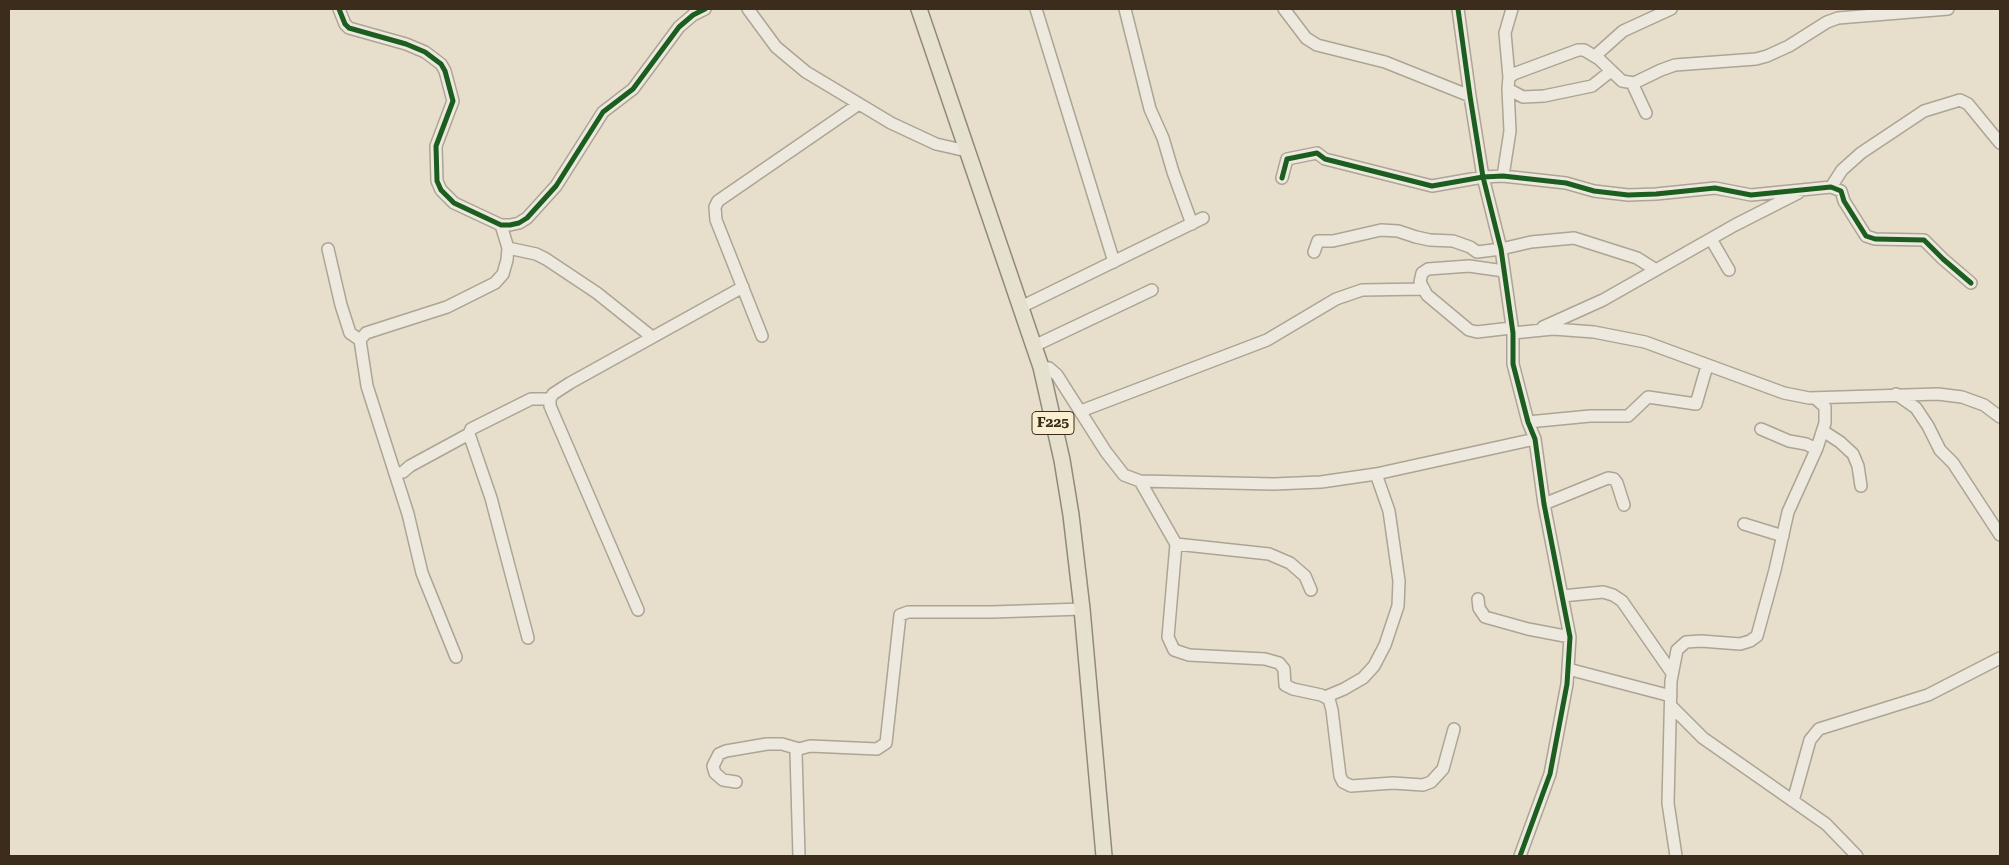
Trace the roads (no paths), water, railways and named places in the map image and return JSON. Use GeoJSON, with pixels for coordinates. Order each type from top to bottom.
{"type":"FeatureCollection","features":[{"type":"Feature","properties":{"kind":"main road","name":"F225"},"geometry":{"type":"LineString","coordinates":[[919,9],[1041,366],[1062,460],[1082,610],[1104,856]]}},
{"type":"Feature","properties":{"kind":"street"},"geometry":{"type":"LineString","coordinates":[[339,9],[345,24],[349,28],[406,44],[425,52],[446,71],[454,101],[436,146],[437,181],[441,190],[454,203],[501,225],[519,223],[527,218],[556,186],[594,123],[603,112],[633,89],[679,27],[693,15],[705,9]]}},
{"type":"Feature","properties":{"kind":"street"},"geometry":{"type":"LineString","coordinates":[[748,9],[776,46],[806,72],[859,104],[936,144],[967,151]]}},
{"type":"Feature","properties":{"kind":"street"},"geometry":{"type":"LineString","coordinates":[[1036,9],[1114,262]]}},
{"type":"Feature","properties":{"kind":"street"},"geometry":{"type":"LineString","coordinates":[[1020,307],[1197,221],[1173,172],[1163,138],[1147,100],[1125,9]]}},
{"type":"Feature","properties":{"kind":"street"},"geometry":{"type":"LineString","coordinates":[[1284,9],[1306,38],[1317,45],[1385,62],[1470,96]]}},
{"type":"Feature","properties":{"kind":"street"},"geometry":{"type":"LineString","coordinates":[[1458,9],[1484,178],[1501,249],[1512,331],[1513,364],[1528,422],[1535,439],[1544,504],[1570,637],[1567,684],[1550,774],[1520,856]]}},
{"type":"Feature","properties":{"kind":"street"},"geometry":{"type":"LineString","coordinates":[[1504,176],[1510,131],[1505,33],[1512,9]]}},
{"type":"Feature","properties":{"kind":"street"},"geometry":{"type":"LineString","coordinates":[[1595,56],[1623,31],[1671,9]]}},
{"type":"Feature","properties":{"kind":"street"},"geometry":{"type":"LineString","coordinates":[[1508,83],[1516,73],[1578,50],[1584,50],[1595,56],[1622,81],[1632,83],[1675,66],[1756,59],[1767,56],[1789,46],[1827,22],[1838,18],[1948,9]]}},
{"type":"Feature","properties":{"kind":"street"},"geometry":{"type":"LineString","coordinates":[[1508,83],[1522,97],[1544,96],[1592,86],[1611,70]]}},
{"type":"Feature","properties":{"kind":"street"},"geometry":{"type":"LineString","coordinates":[[1632,83],[1646,113]]}},
{"type":"Feature","properties":{"kind":"street"},"geometry":{"type":"LineString","coordinates":[[1831,186],[1842,170],[1861,153],[1924,111],[1960,100],[1968,104],[2000,143]]}},
{"type":"Feature","properties":{"kind":"street"},"geometry":{"type":"LineString","coordinates":[[762,336],[716,220],[715,207],[718,201],[859,104]]}},
{"type":"Feature","properties":{"kind":"street"},"geometry":{"type":"LineString","coordinates":[[1282,178],[1287,159],[1317,153],[1325,159],[1432,186],[1504,176],[1566,183],[1594,191],[1628,195],[1715,188],[1751,195],[1831,186],[1841,191],[1844,200],[1866,236],[1875,240],[1924,240],[1942,259],[1971,283]]}},
{"type":"Feature","properties":{"kind":"street"},"geometry":{"type":"LineString","coordinates":[[1534,331],[1603,300],[1711,239],[1805,190]]}},
{"type":"Feature","properties":{"kind":"street"},"geometry":{"type":"LineString","coordinates":[[456,657],[422,573],[408,514],[367,386],[360,340],[366,333],[447,307],[495,283],[503,274],[507,260],[508,248],[501,225]]}},
{"type":"Feature","properties":{"kind":"street"},"geometry":{"type":"LineString","coordinates":[[1314,252],[1318,241],[1333,241],[1381,230],[1398,231],[1416,238],[1453,241],[1470,247],[1477,252],[1531,242],[1574,238],[1637,258],[1656,270]]}},
{"type":"Feature","properties":{"kind":"street"},"geometry":{"type":"LineString","coordinates":[[1711,239],[1730,270]]}},
{"type":"Feature","properties":{"kind":"street"},"geometry":{"type":"LineString","coordinates":[[508,248],[536,254],[546,259],[590,288],[652,337]]}},
{"type":"Feature","properties":{"kind":"street"},"geometry":{"type":"LineString","coordinates":[[328,249],[341,305],[350,333],[360,340]]}},
{"type":"Feature","properties":{"kind":"street"},"geometry":{"type":"LineString","coordinates":[[1504,271],[1469,266],[1428,269],[1422,273],[1420,282],[1427,295],[1469,330],[1477,332],[1553,329],[1594,332],[1645,342],[1784,393],[1815,398],[1938,394],[1962,397],[1984,405],[2000,417]]}},
{"type":"Feature","properties":{"kind":"street"},"geometry":{"type":"LineString","coordinates":[[638,610],[550,406],[550,399],[553,394],[570,384],[742,287]]}},
{"type":"Feature","properties":{"kind":"street"},"geometry":{"type":"LineString","coordinates":[[1081,412],[1267,340],[1327,304],[1347,295],[1371,290],[1424,288]]}},
{"type":"Feature","properties":{"kind":"street"},"geometry":{"type":"LineString","coordinates":[[1034,346],[1152,290]]}},
{"type":"Feature","properties":{"kind":"street"},"geometry":{"type":"LineString","coordinates":[[1041,366],[1049,368],[1057,375],[1106,452],[1124,475],[1140,481],[1274,484],[1321,482],[1376,474],[1535,439]]}},
{"type":"Feature","properties":{"kind":"street"},"geometry":{"type":"LineString","coordinates":[[1528,422],[1590,416],[1628,416],[1648,397],[1696,404],[1707,366]]}},
{"type":"Feature","properties":{"kind":"street"},"geometry":{"type":"LineString","coordinates":[[1896,394],[1916,408],[1940,450],[1953,463],[2000,535]]}},
{"type":"Feature","properties":{"kind":"street"},"geometry":{"type":"LineString","coordinates":[[1676,856],[1668,803],[1672,673],[1676,650],[1686,642],[1701,641],[1740,644],[1750,642],[1757,636],[1788,512],[1816,449],[1825,423],[1825,408],[1815,398]]}},
{"type":"Feature","properties":{"kind":"street"},"geometry":{"type":"LineString","coordinates":[[395,474],[403,472],[410,466],[469,434],[471,429],[531,399],[550,399]]}},
{"type":"Feature","properties":{"kind":"street"},"geometry":{"type":"LineString","coordinates":[[1761,429],[1789,441],[1806,444],[1816,449]]}},
{"type":"Feature","properties":{"kind":"street"},"geometry":{"type":"LineString","coordinates":[[1823,431],[1854,454],[1861,486]]}},
{"type":"Feature","properties":{"kind":"street"},"geometry":{"type":"LineString","coordinates":[[469,434],[491,498],[528,638]]}},
{"type":"Feature","properties":{"kind":"street"},"geometry":{"type":"LineString","coordinates":[[1325,697],[1363,678],[1374,666],[1385,645],[1398,606],[1399,581],[1389,511],[1376,474]]}},
{"type":"Feature","properties":{"kind":"street"},"geometry":{"type":"LineString","coordinates":[[1544,504],[1608,478],[1614,478],[1624,505]]}},
{"type":"Feature","properties":{"kind":"street"},"geometry":{"type":"LineString","coordinates":[[1140,481],[1176,544],[1168,637],[1174,650],[1189,655],[1265,659],[1279,663],[1284,669],[1285,685],[1328,699],[1332,710],[1340,776],[1343,782],[1351,786],[1394,783],[1422,785],[1431,782],[1443,769],[1454,728]]}},
{"type":"Feature","properties":{"kind":"street"},"geometry":{"type":"LineString","coordinates":[[1744,524],[1782,536]]}},
{"type":"Feature","properties":{"kind":"street"},"geometry":{"type":"LineString","coordinates":[[1176,544],[1269,554],[1290,563],[1305,576],[1311,590]]}},
{"type":"Feature","properties":{"kind":"street"},"geometry":{"type":"LineString","coordinates":[[1562,596],[1603,592],[1613,595],[1622,601],[1672,673]]}},
{"type":"Feature","properties":{"kind":"street"},"geometry":{"type":"LineString","coordinates":[[1478,599],[1479,608],[1485,617],[1528,629],[1570,637]]}},
{"type":"Feature","properties":{"kind":"street"},"geometry":{"type":"LineString","coordinates":[[736,782],[723,780],[715,773],[713,766],[719,754],[726,751],[767,744],[782,744],[799,749],[810,746],[877,749],[886,743],[899,619],[904,613],[1082,610]]}},
{"type":"Feature","properties":{"kind":"street"},"geometry":{"type":"LineString","coordinates":[[1793,801],[1810,740],[1819,729],[1928,695],[2000,658]]}},
{"type":"Feature","properties":{"kind":"street"},"geometry":{"type":"LineString","coordinates":[[1568,669],[1671,701],[1702,738],[1826,824],[1857,856]]}},
{"type":"Feature","properties":{"kind":"street"},"geometry":{"type":"LineString","coordinates":[[799,749],[795,759],[799,856]]}}]}
